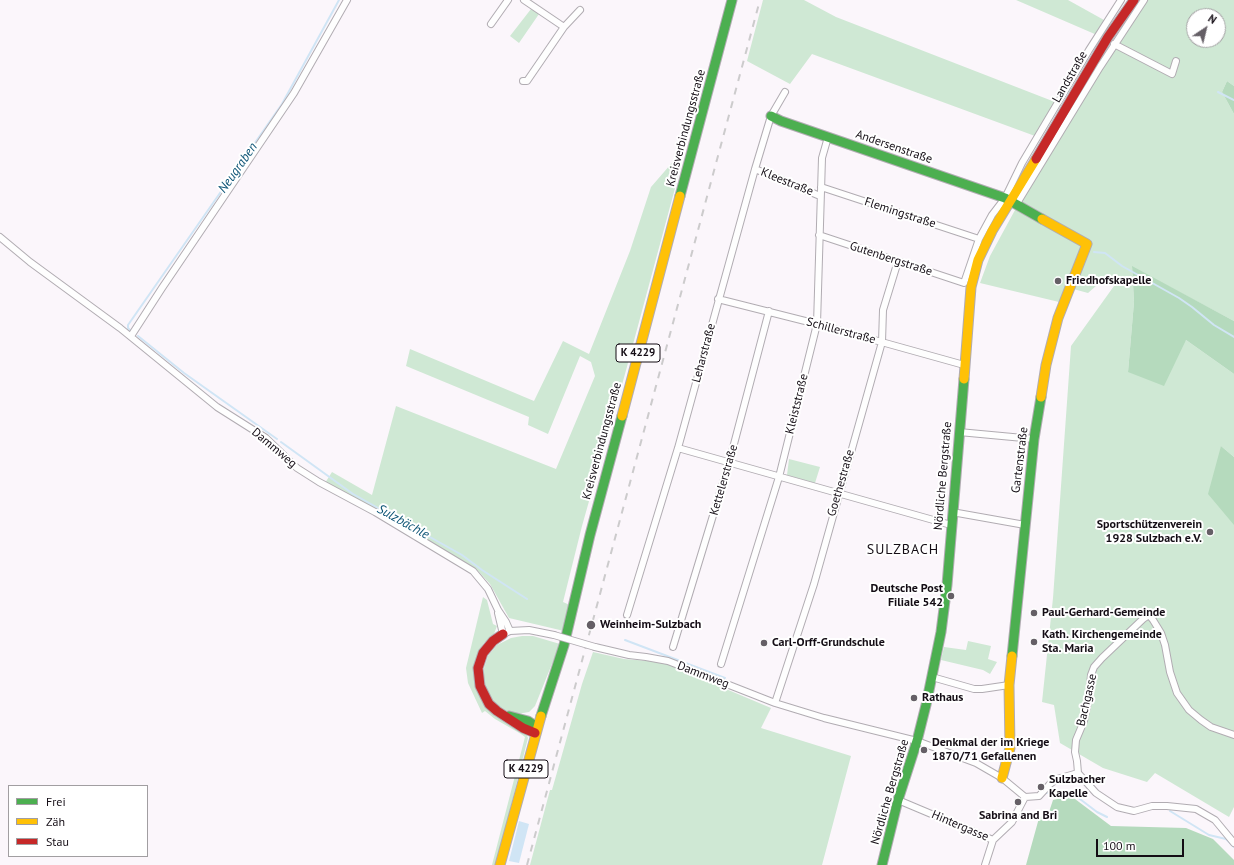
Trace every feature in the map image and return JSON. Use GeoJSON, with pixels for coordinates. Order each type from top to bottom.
{"type":"FeatureCollection","features":[{"type":"Feature","properties":{"kind":"main road","name":"Kreisverbindungsstraße"},"geometry":{"type":"LineString","coordinates":[[500,865],[536,730],[564,645],[590,535],[732,0]]}},
{"type":"Feature","properties":{"kind":"main road","name":"Landstraße"},"geometry":{"type":"LineString","coordinates":[[1030,169],[1108,37],[1134,0]]}},
{"type":"Feature","properties":{"kind":"main road","name":"Andersenstraße"},"geometry":{"type":"LineString","coordinates":[[771,116],[781,121],[1010,201],[1087,244]]}},
{"type":"Feature","properties":{"kind":"main road","name":"Nördliche Bergstraße"},"geometry":{"type":"LineString","coordinates":[[882,865],[898,800],[917,741],[941,632],[947,585],[971,287],[978,260],[990,234],[1030,169]]}},
{"type":"Feature","properties":{"kind":"main road","name":"Gartenstraße"},"geometry":{"type":"LineString","coordinates":[[1002,778],[1010,748],[1009,685],[1034,438],[1046,365],[1058,318],[1087,244]]}},
{"type":"Feature","properties":{"kind":"main road"},"geometry":{"type":"LineString","coordinates":[[506,633],[493,641],[483,652],[478,668],[478,677],[482,691],[489,704],[504,715],[523,728],[536,730]]}},
{"type":"Feature","properties":{"kind":"main road"},"geometry":{"type":"LineString","coordinates":[[522,718],[528,716],[544,705]]}},
{"type":"Feature","properties":{"kind":"main road"},"geometry":{"type":"LineString","coordinates":[[504,715],[522,718],[531,722],[536,730]]}},
{"type":"Feature","properties":{"kind":"street"},"geometry":{"type":"LineString","coordinates":[[131,336],[291,99],[347,0]]}},
{"type":"Feature","properties":{"kind":"street"},"geometry":{"type":"LineString","coordinates":[[492,24],[508,0]]}},
{"type":"Feature","properties":{"kind":"street"},"geometry":{"type":"LineString","coordinates":[[524,0],[564,27]]}},
{"type":"Feature","properties":{"kind":"street"},"geometry":{"type":"LineString","coordinates":[[1010,201],[1022,163],[1089,50],[1121,0]]}},
{"type":"Feature","properties":{"kind":"street"},"geometry":{"type":"LineString","coordinates":[[979,239],[992,215],[1010,201],[1144,0]]}},
{"type":"Feature","properties":{"kind":"street"},"geometry":{"type":"LineString","coordinates":[[523,81],[527,80],[564,27],[580,10]]}},
{"type":"Feature","properties":{"kind":"street"},"geometry":{"type":"LineString","coordinates":[[1114,44],[1172,74],[1176,61]]}},
{"type":"Feature","properties":{"kind":"street","name":"Leharstraße"},"geometry":{"type":"LineString","coordinates":[[627,615],[678,448],[718,299],[771,116],[785,92]]}},
{"type":"Feature","properties":{"kind":"street","name":"Kleiststraße"},"geometry":{"type":"LineString","coordinates":[[721,664],[779,477],[817,324],[820,187],[822,158],[828,137]]}},
{"type":"Feature","properties":{"kind":"street","name":"Kleestraße"},"geometry":{"type":"LineString","coordinates":[[755,169],[820,196]]}},
{"type":"Feature","properties":{"kind":"street","name":"Flemingstraße"},"geometry":{"type":"LineString","coordinates":[[820,187],[979,239]]}},
{"type":"Feature","properties":{"kind":"street","name":"Gutenbergstraße"},"geometry":{"type":"LineString","coordinates":[[819,235],[964,283],[979,239]]}},
{"type":"Feature","properties":{"kind":"street","name":"Dammweg"},"geometry":{"type":"LineString","coordinates":[[0,237],[30,262],[131,336],[163,364],[218,407],[266,438],[297,468],[319,482],[375,512],[469,569],[479,577],[488,589],[498,610],[506,633],[528,630],[554,635],[629,655],[668,661],[775,703],[824,718],[917,741]]}},
{"type":"Feature","properties":{"kind":"street","name":"Goethestraße"},"geometry":{"type":"LineString","coordinates":[[775,703],[814,584],[838,493],[882,342],[883,310],[898,261]]}},
{"type":"Feature","properties":{"kind":"street","name":"Schillerstraße"},"geometry":{"type":"LineString","coordinates":[[718,299],[817,324],[964,365]]}},
{"type":"Feature","properties":{"kind":"street","name":"Kettelerstraße"},"geometry":{"type":"LineString","coordinates":[[674,647],[729,463],[769,312]]}},
{"type":"Feature","properties":{"kind":"street"},"geometry":{"type":"LineString","coordinates":[[959,432],[1034,438]]}},
{"type":"Feature","properties":{"kind":"street"},"geometry":{"type":"LineString","coordinates":[[678,448],[951,525]]}},
{"type":"Feature","properties":{"kind":"street"},"geometry":{"type":"LineString","coordinates":[[952,512],[1025,525]]}},
{"type":"Feature","properties":{"kind":"street","name":"Bachgasse"},"geometry":{"type":"LineString","coordinates":[[1078,773],[1078,762],[1075,752],[1076,740],[1084,721],[1089,697],[1091,675],[1094,667],[1143,619],[1149,615],[1161,633],[1170,672],[1177,692],[1189,710],[1211,727],[1234,735]]}},
{"type":"Feature","properties":{"kind":"street"},"geometry":{"type":"LineString","coordinates":[[932,677],[974,689],[1009,685]]}},
{"type":"Feature","properties":{"kind":"street"},"geometry":{"type":"LineString","coordinates":[[917,741],[976,763],[1002,778],[1025,797],[1039,796],[1057,779],[1078,773],[1096,793],[1117,807],[1134,812],[1152,806],[1196,809],[1215,820],[1234,843]]}},
{"type":"Feature","properties":{"kind":"street","name":"Hintergasse"},"geometry":{"type":"LineString","coordinates":[[898,800],[993,840],[1012,822],[1025,797]]}},
{"type":"Feature","properties":{"kind":"street"},"geometry":{"type":"LineString","coordinates":[[985,865],[993,840]]}},
{"type":"Feature","properties":{"kind":"green space"},"geometry":{"type":"Polygon","coordinates":[[[763,0],[804,0],[836,17],[1055,102],[1035,136],[812,54],[790,84],[747,61],[763,0]]]}},
{"type":"Feature","properties":{"kind":"green space"},"geometry":{"type":"Polygon","coordinates":[[[1016,0],[1068,0],[1104,20],[1097,35],[1016,0]]]}},
{"type":"Feature","properties":{"kind":"green space"},"geometry":{"type":"Polygon","coordinates":[[[1143,0],[1234,0],[1234,86],[1227,81],[1222,92],[1234,114],[1234,321],[1132,267],[1134,302],[1128,372],[1186,340],[1234,374],[1234,457],[1221,446],[1234,513],[1234,807],[1229,817],[1155,773],[1147,782],[1103,768],[1060,743],[1054,705],[1042,702],[1053,598],[1071,346],[1114,286],[1105,278],[1088,293],[1066,287],[1059,302],[980,283],[990,256],[1021,199],[1113,41],[1143,0]]]}},
{"type":"Feature","properties":{"kind":"green space"},"geometry":{"type":"Polygon","coordinates":[[[531,9],[539,14],[519,43],[510,36],[531,9]]]}},
{"type":"Feature","properties":{"kind":"green space"},"geometry":{"type":"Polygon","coordinates":[[[1227,81],[1234,86],[1234,114],[1222,92],[1227,81]]]}},
{"type":"Feature","properties":{"kind":"green space"},"geometry":{"type":"Polygon","coordinates":[[[677,157],[681,166],[582,526],[563,602],[572,606],[564,631],[509,618],[490,584],[478,571],[406,528],[325,483],[332,472],[372,495],[396,406],[556,469],[595,376],[591,362],[580,356],[548,434],[528,425],[529,417],[406,366],[410,349],[534,401],[563,341],[589,354],[630,251],[651,187],[677,157]]]}},
{"type":"Feature","properties":{"kind":"green space"},"geometry":{"type":"Polygon","coordinates":[[[1132,266],[1234,321],[1234,374],[1186,340],[1164,386],[1128,372],[1134,302],[1132,266]]]}},
{"type":"Feature","properties":{"kind":"green space"},"geometry":{"type":"Polygon","coordinates":[[[1221,446],[1234,457],[1234,525],[1208,494],[1221,446]]]}},
{"type":"Feature","properties":{"kind":"green space"},"geometry":{"type":"Polygon","coordinates":[[[789,459],[820,467],[815,483],[787,475],[789,459]]]}},
{"type":"Feature","properties":{"kind":"green space"},"geometry":{"type":"Polygon","coordinates":[[[483,597],[487,600],[493,624],[497,626],[494,634],[479,650],[474,667],[490,711],[496,716],[523,730],[528,738],[496,865],[492,865],[525,737],[495,719],[485,711],[482,713],[468,683],[466,668],[483,597]]]}},
{"type":"Feature","properties":{"kind":"green space"},"geometry":{"type":"Polygon","coordinates":[[[533,636],[560,644],[535,706],[529,712],[517,714],[503,711],[491,700],[484,684],[484,668],[488,656],[497,645],[511,638],[533,636]]]}},
{"type":"Feature","properties":{"kind":"green space"},"geometry":{"type":"Polygon","coordinates":[[[968,641],[991,646],[988,659],[997,662],[990,674],[983,670],[941,660],[944,647],[966,650],[968,641]]]}},
{"type":"Feature","properties":{"kind":"green space"},"geometry":{"type":"Polygon","coordinates":[[[593,652],[624,659],[662,662],[771,708],[761,728],[851,756],[822,865],[530,865],[550,790],[552,790],[582,684],[593,652]]]}},
{"type":"Feature","properties":{"kind":"green space"},"geometry":{"type":"Polygon","coordinates":[[[1071,796],[1111,826],[1186,828],[1213,839],[1234,860],[1234,865],[1026,865],[1039,818],[1049,812],[1053,800],[1071,796]]]}},
{"type":"Feature","properties":{"kind":"water"},"geometry":{"type":"Polygon","coordinates":[[[519,821],[529,824],[519,863],[509,861],[519,821]]]}},
{"type":"Feature","properties":{"kind":"waterway","name":"Neugraben"},"geometry":{"type":"LineString","coordinates":[[130,330],[128,325],[282,104],[339,0]]}},
{"type":"Feature","properties":{"kind":"waterway"},"geometry":{"type":"LineString","coordinates":[[1218,92],[1234,100]]}},
{"type":"Feature","properties":{"kind":"waterway"},"geometry":{"type":"LineString","coordinates":[[1094,252],[1105,253],[1122,266],[1179,298],[1214,325],[1234,337]]}},
{"type":"Feature","properties":{"kind":"waterway","name":"Sulzbächle"},"geometry":{"type":"LineString","coordinates":[[138,336],[184,373],[277,439]]}},
{"type":"Feature","properties":{"kind":"waterway","name":"Sulzbächle"},"geometry":{"type":"LineString","coordinates":[[281,442],[353,494],[462,555],[482,570],[527,599]]}},
{"type":"Feature","properties":{"kind":"waterway","name":"Sulzbächle"},"geometry":{"type":"LineString","coordinates":[[625,640],[725,678]]}},
{"type":"Feature","properties":{"kind":"waterway","name":"Sulzbächle"},"geometry":{"type":"LineString","coordinates":[[1046,793],[1072,793],[1097,812],[1107,817]]}},
{"type":"Feature","properties":{"kind":"waterway","name":"Sulzbächle"},"geometry":{"type":"LineString","coordinates":[[1170,811],[1209,835],[1226,839],[1234,847]]}},
{"type":"Feature","properties":{"kind":"railway"},"geometry":{"type":"LineString","coordinates":[[527,865],[760,0]]}},
{"type":"Feature","properties":{"kind":"traffic: fast"},"geometry":{"type":"LineString","coordinates":[[680,196],[732,0]]}},
{"type":"Feature","properties":{"kind":"traffic: fast"},"geometry":{"type":"LineString","coordinates":[[771,116],[781,121],[1005,198],[1042,219]]}},
{"type":"Feature","properties":{"kind":"traffic: fast"},"geometry":{"type":"LineString","coordinates":[[882,865],[898,800],[917,741],[941,632],[947,585],[964,379]]}},
{"type":"Feature","properties":{"kind":"traffic: fast"},"geometry":{"type":"LineString","coordinates":[[1012,656],[1034,439],[1041,397]]}},
{"type":"Feature","properties":{"kind":"traffic: fast"},"geometry":{"type":"LineString","coordinates":[[541,716],[564,645],[590,535],[622,416]]}},
{"type":"Feature","properties":{"kind":"traffic: fast"},"geometry":{"type":"LineString","coordinates":[[509,716],[528,721],[537,727]]}},
{"type":"Feature","properties":{"kind":"traffic: slow"},"geometry":{"type":"LineString","coordinates":[[964,379],[971,287],[978,260],[992,231],[1036,159]]}},
{"type":"Feature","properties":{"kind":"traffic: slow"},"geometry":{"type":"LineString","coordinates":[[622,416],[680,196]]}},
{"type":"Feature","properties":{"kind":"traffic: slow"},"geometry":{"type":"LineString","coordinates":[[1041,397],[1046,365],[1058,318],[1087,244],[1042,219]]}},
{"type":"Feature","properties":{"kind":"traffic: slow"},"geometry":{"type":"LineString","coordinates":[[1002,778],[1010,748],[1009,685],[1012,656]]}},
{"type":"Feature","properties":{"kind":"traffic: slow"},"geometry":{"type":"LineString","coordinates":[[500,865],[541,716]]}},
{"type":"Feature","properties":{"kind":"traffic: jam"},"geometry":{"type":"LineString","coordinates":[[1036,159],[1108,37],[1134,0]]}},
{"type":"Feature","properties":{"kind":"traffic: jam"},"geometry":{"type":"LineString","coordinates":[[503,634],[493,641],[483,653],[478,668],[480,686],[489,704],[497,711],[523,728],[535,733]]}},
{"type":"Feature","properties":{"kind":"place","name":"Friedhofskapelle"},"geometry":{"type":"Point","coordinates":[1058,281]}},
{"type":"Feature","properties":{"kind":"place","name":"Sportschützenverein 1928 Sulzbach e.V."},"geometry":{"type":"Point","coordinates":[1210,532]}},
{"type":"Feature","properties":{"kind":"place","name":"Deutsche Post Filiale 542"},"geometry":{"type":"Point","coordinates":[951,596]}},
{"type":"Feature","properties":{"kind":"place","name":"Paul-Gerhard-Gemeinde"},"geometry":{"type":"Point","coordinates":[1034,613]}},
{"type":"Feature","properties":{"kind":"place","name":"Weinheim-Sulzbach"},"geometry":{"type":"Point","coordinates":[591,625]}},
{"type":"Feature","properties":{"kind":"place","name":"Kath. Kirchengemeinde Sta. Maria"},"geometry":{"type":"Point","coordinates":[1034,642]}},
{"type":"Feature","properties":{"kind":"place","name":"Carl-Orff-Grundschule"},"geometry":{"type":"Point","coordinates":[764,643]}},
{"type":"Feature","properties":{"kind":"place","name":"Rathaus"},"geometry":{"type":"Point","coordinates":[914,698]}},
{"type":"Feature","properties":{"kind":"place","name":"Denkmal der im Kriege 1870/71 Gefallenen"},"geometry":{"type":"Point","coordinates":[924,750]}},
{"type":"Feature","properties":{"kind":"place","name":"Sulzbacher Kapelle"},"geometry":{"type":"Point","coordinates":[1041,787]}},
{"type":"Feature","properties":{"kind":"place","name":"Sabrina and Bri"},"geometry":{"type":"Point","coordinates":[1018,802]}},
{"type":"Feature","properties":{"kind":"district","name":"SULZBACH"},"geometry":{"type":"Point","coordinates":[903,550]}}]}
